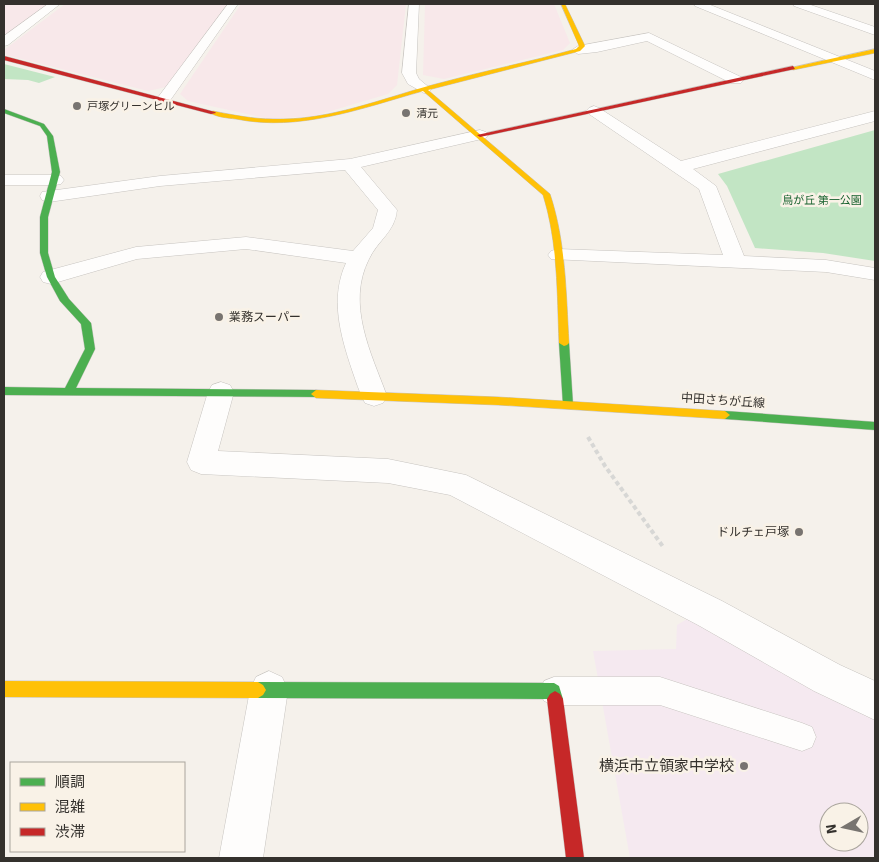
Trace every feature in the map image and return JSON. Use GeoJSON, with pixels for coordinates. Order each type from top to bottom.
{"type":"FeatureCollection","features":[{"type":"Feature","properties":{"kind":"street"},"geometry":{"type":"LineString","coordinates":[[4,42],[55,4]]}},
{"type":"Feature","properties":{"kind":"street"},"geometry":{"type":"LineString","coordinates":[[164,99],[233,4]]}},
{"type":"Feature","properties":{"kind":"street"},"geometry":{"type":"LineString","coordinates":[[414,4],[409,73],[413,81],[546,194],[552,209],[558,255],[568,405]]}},
{"type":"Feature","properties":{"kind":"street"},"geometry":{"type":"LineString","coordinates":[[563,4],[582,46],[578,50]]}},
{"type":"Feature","properties":{"kind":"street"},"geometry":{"type":"LineString","coordinates":[[699,4],[875,76]]}},
{"type":"Feature","properties":{"kind":"street"},"geometry":{"type":"LineString","coordinates":[[798,4],[875,31]]}},
{"type":"Feature","properties":{"kind":"street"},"geometry":{"type":"LineString","coordinates":[[4,58],[253,122],[301,123],[340,115],[424,89],[578,50],[649,37],[736,80]]}},
{"type":"Feature","properties":{"kind":"street"},"geometry":{"type":"LineString","coordinates":[[4,180],[52,188],[160,181],[350,164],[875,51]]}},
{"type":"Feature","properties":{"kind":"street"},"geometry":{"type":"LineString","coordinates":[[4,111],[42,125],[50,136],[56,172],[44,217],[44,253],[51,277],[65,301],[86,323],[90,349],[69,391]]}},
{"type":"Feature","properties":{"kind":"street"},"geometry":{"type":"LineString","coordinates":[[594,111],[707,186],[736,263]]}},
{"type":"Feature","properties":{"kind":"street"},"geometry":{"type":"LineString","coordinates":[[680,167],[875,116]]}},
{"type":"Feature","properties":{"kind":"street"},"geometry":{"type":"LineString","coordinates":[[350,164],[388,210],[388,223],[359,258],[347,290],[350,321],[374,396]]}},
{"type":"Feature","properties":{"kind":"street"},"geometry":{"type":"LineString","coordinates":[[51,277],[136,253],[246,243],[359,258]]}},
{"type":"Feature","properties":{"kind":"street"},"geometry":{"type":"LineString","coordinates":[[558,255],[826,266],[875,274]]}},
{"type":"Feature","properties":{"kind":"street","name":"中田さちが丘線"},"geometry":{"type":"LineString","coordinates":[[4,391],[221,392],[374,396],[568,405],[875,426]]}},
{"type":"Feature","properties":{"kind":"street"},"geometry":{"type":"LineString","coordinates":[[221,392],[201,462],[388,471],[456,484],[710,613],[827,678],[875,701]]}},
{"type":"Feature","properties":{"kind":"street"},"geometry":{"type":"LineString","coordinates":[[4,690],[554,691],[576,858]]}},
{"type":"Feature","properties":{"kind":"street"},"geometry":{"type":"LineString","coordinates":[[241,858],[269,690]]}},
{"type":"Feature","properties":{"kind":"lane"},"geometry":{"type":"LineString","coordinates":[[554,691],[660,691],[802,737]]}},
{"type":"Feature","properties":{"kind":"path"},"geometry":{"type":"LineString","coordinates":[[568,405],[605,466],[666,551]]}},
{"type":"Feature","properties":{"kind":"shaded area"},"geometry":{"type":"Polygon","coordinates":[[[4,4],[50,4],[4,37],[4,4]]]}},
{"type":"Feature","properties":{"kind":"shaded area"},"geometry":{"type":"Polygon","coordinates":[[[65,4],[228,4],[166,87],[148,91],[6,55],[4,50],[65,4]]]}},
{"type":"Feature","properties":{"kind":"shaded area"},"geometry":{"type":"Polygon","coordinates":[[[241,4],[406,4],[397,85],[388,94],[314,116],[269,119],[188,101],[180,94],[241,4]]]}},
{"type":"Feature","properties":{"kind":"shaded area"},"geometry":{"type":"Polygon","coordinates":[[[425,4],[554,4],[570,43],[563,50],[444,79],[423,75],[425,4]]]}},
{"type":"Feature","properties":{"kind":"shaded area","name":"横浜市立領家中学校"},"geometry":{"type":"Polygon","coordinates":[[[687,619],[875,720],[875,858],[630,858],[593,651],[676,649],[677,625],[687,619]]]}},
{"type":"Feature","properties":{"kind":"green space"},"geometry":{"type":"Polygon","coordinates":[[[4,64],[55,77],[39,83],[28,80],[4,79],[4,64]]]}},
{"type":"Feature","properties":{"kind":"green space","name":"鳥が丘 第一公園"},"geometry":{"type":"Polygon","coordinates":[[[875,130],[875,261],[823,253],[755,248],[727,186],[718,174],[875,130]]]}},
{"type":"Feature","properties":{"kind":"traffic: fast"},"geometry":{"type":"LineString","coordinates":[[4,111],[42,125],[50,136],[56,172],[44,217],[44,253],[51,277],[65,301],[86,323],[90,349],[69,391]]}},
{"type":"Feature","properties":{"kind":"traffic: fast"},"geometry":{"type":"LineString","coordinates":[[564,343],[568,405]]}},
{"type":"Feature","properties":{"kind":"traffic: fast"},"geometry":{"type":"LineString","coordinates":[[4,391],[316,394]]}},
{"type":"Feature","properties":{"kind":"traffic: fast"},"geometry":{"type":"LineString","coordinates":[[725,415],[875,426]]}},
{"type":"Feature","properties":{"kind":"traffic: fast"},"geometry":{"type":"LineString","coordinates":[[258,690],[554,691],[555,699]]}},
{"type":"Feature","properties":{"kind":"traffic: slow"},"geometry":{"type":"LineString","coordinates":[[213,113],[245,119],[274,121],[301,120],[327,116],[438,85],[578,50],[582,46],[563,4]]}},
{"type":"Feature","properties":{"kind":"traffic: slow"},"geometry":{"type":"LineString","coordinates":[[793,68],[875,51]]}},
{"type":"Feature","properties":{"kind":"traffic: slow"},"geometry":{"type":"LineString","coordinates":[[424,89],[546,194],[556,229],[564,343]]}},
{"type":"Feature","properties":{"kind":"traffic: slow"},"geometry":{"type":"LineString","coordinates":[[316,394],[498,401],[725,415]]}},
{"type":"Feature","properties":{"kind":"traffic: slow"},"geometry":{"type":"LineString","coordinates":[[4,689],[258,690]]}},
{"type":"Feature","properties":{"kind":"traffic: jam"},"geometry":{"type":"LineString","coordinates":[[4,58],[213,113]]}},
{"type":"Feature","properties":{"kind":"traffic: jam"},"geometry":{"type":"LineString","coordinates":[[480,135],[793,68]]}},
{"type":"Feature","properties":{"kind":"traffic: jam"},"geometry":{"type":"LineString","coordinates":[[555,699],[575,858]]}},
{"type":"Feature","properties":{"kind":"place","name":"戸塚グリーンヒル"},"geometry":{"type":"Point","coordinates":[77,106]}},
{"type":"Feature","properties":{"kind":"place","name":"清元"},"geometry":{"type":"Point","coordinates":[406,113]}},
{"type":"Feature","properties":{"kind":"place","name":"業務スーパー"},"geometry":{"type":"Point","coordinates":[219,317]}},
{"type":"Feature","properties":{"kind":"place","name":"ドルチェ戸塚"},"geometry":{"type":"Point","coordinates":[799,532]}},
{"type":"Feature","properties":{"kind":"place","name":"横浜市立領家中学校"},"geometry":{"type":"Point","coordinates":[744,766]}}]}
